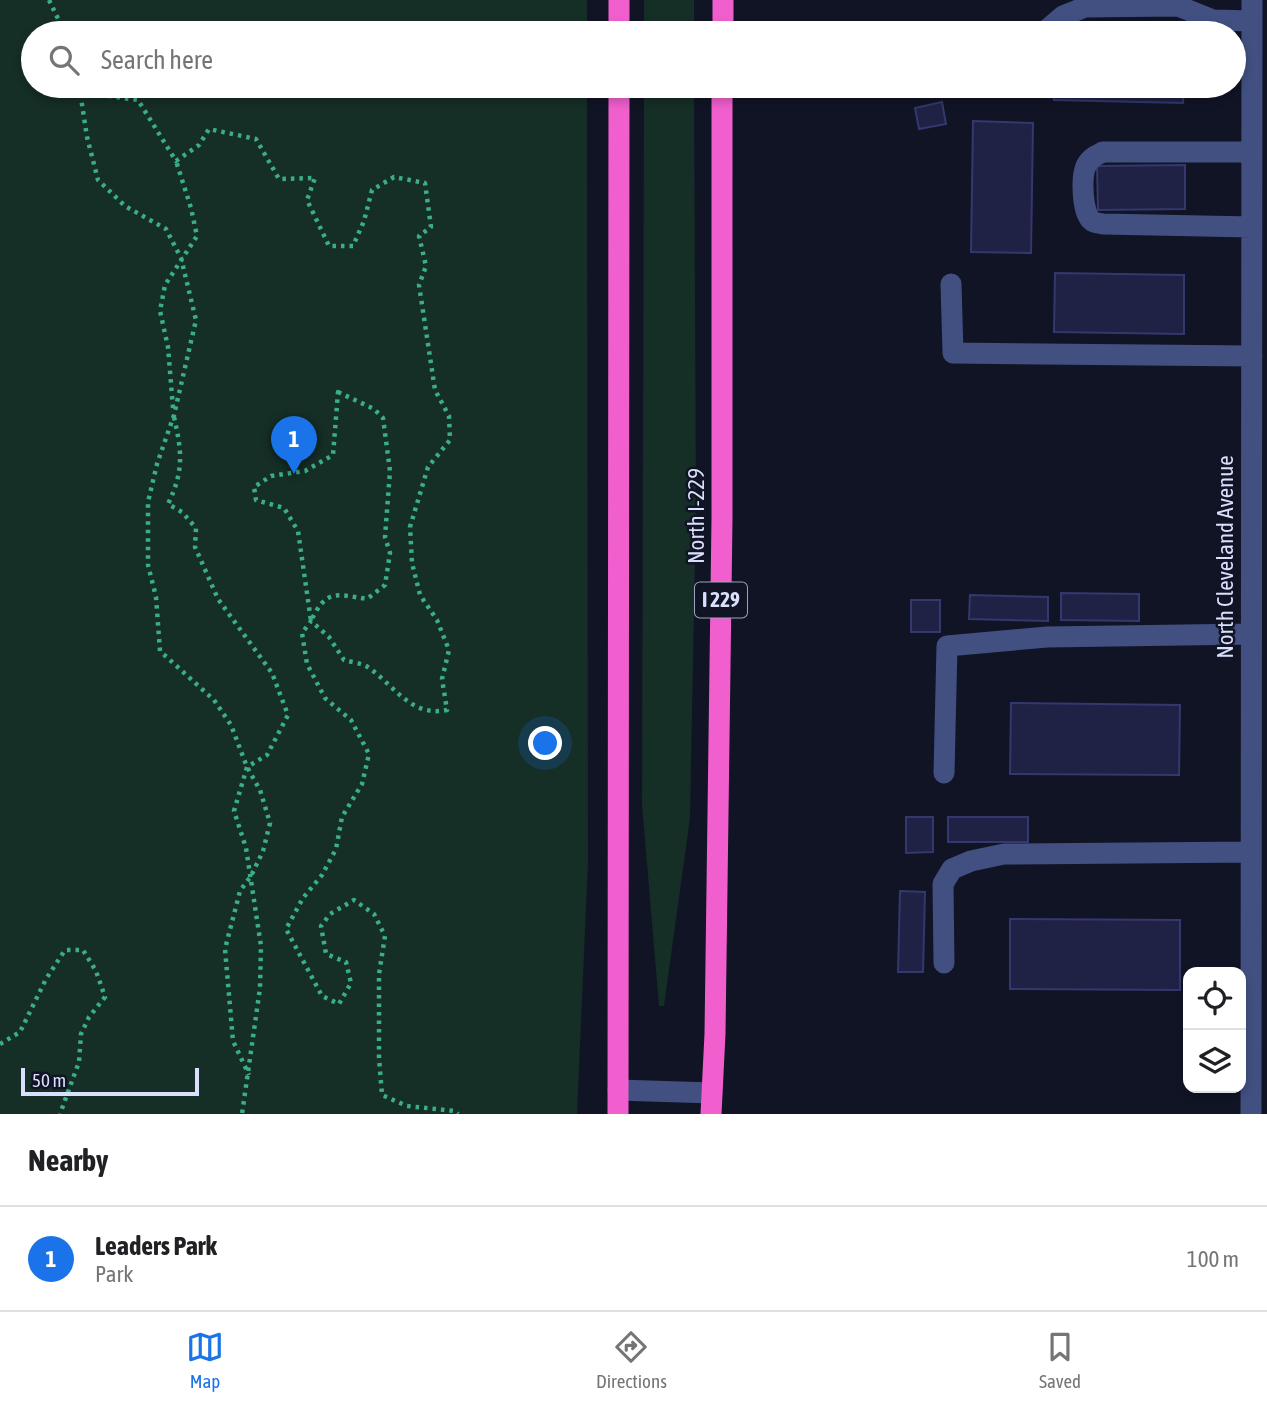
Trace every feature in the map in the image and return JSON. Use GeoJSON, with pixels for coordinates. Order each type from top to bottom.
{"type":"FeatureCollection","features":[{"type":"Feature","properties":{"kind":"highway"},"geometry":{"type":"LineString","coordinates":[[619,0],[619,21]]}},
{"type":"Feature","properties":{"kind":"highway"},"geometry":{"type":"LineString","coordinates":[[723,0],[723,21]]}},
{"type":"Feature","properties":{"kind":"highway"},"geometry":{"type":"LineString","coordinates":[[618,1114],[620,98]]}},
{"type":"Feature","properties":{"kind":"highway","name":"North I-229"},"geometry":{"type":"LineString","coordinates":[[712,1104],[723,519],[723,98]]}},
{"type":"Feature","properties":{"kind":"street"},"geometry":{"type":"LineString","coordinates":[[1057,21],[1085,7],[1178,6],[1213,20],[1252,10]]}},
{"type":"Feature","properties":{"kind":"street","name":"North Cleveland Avenue"},"geometry":{"type":"LineString","coordinates":[[1251,1114],[1251,852],[1259,787],[1251,634],[1252,10]]}},
{"type":"Feature","properties":{"kind":"street"},"geometry":{"type":"LineString","coordinates":[[1252,152],[1103,152],[1092,157],[1084,169],[1083,195],[1085,212],[1092,221],[1103,224],[1252,227]]}},
{"type":"Feature","properties":{"kind":"street"},"geometry":{"type":"LineString","coordinates":[[951,284],[953,353],[1252,356]]}},
{"type":"Feature","properties":{"kind":"street"},"geometry":{"type":"LineString","coordinates":[[944,773],[947,646],[1047,637],[1251,634]]}},
{"type":"Feature","properties":{"kind":"street"},"geometry":{"type":"LineString","coordinates":[[944,963],[943,884],[952,869],[971,861],[1004,854],[1251,852]]}},
{"type":"Feature","properties":{"kind":"street"},"geometry":{"type":"LineString","coordinates":[[618,1090],[712,1104]]}},
{"type":"Feature","properties":{"kind":"path"},"geometry":{"type":"LineString","coordinates":[[49,0],[59,21]]}},
{"type":"Feature","properties":{"kind":"path"},"geometry":{"type":"LineString","coordinates":[[81,98],[98,180],[125,206],[166,229],[181,258],[196,320],[174,415],[157,464],[148,502],[148,565],[156,597],[160,651],[214,700],[231,725],[247,767],[260,790],[270,823],[263,851],[240,891],[225,949],[233,1041],[249,1075]]}},
{"type":"Feature","properties":{"kind":"path"},"geometry":{"type":"LineString","coordinates":[[124,98],[138,100],[176,161],[197,236],[165,285],[160,311],[168,348],[174,415],[181,446],[178,484],[168,504],[182,512],[196,528],[195,547],[218,598],[249,645],[272,673],[288,715],[267,755],[247,767],[234,811],[246,848],[251,876],[260,935],[261,967],[242,1114]]}},
{"type":"Feature","properties":{"kind":"path"},"geometry":{"type":"LineString","coordinates":[[176,161],[199,145],[209,129],[256,139],[279,179],[315,178],[307,200],[329,246],[353,246],[364,221],[372,190],[394,177],[425,183],[431,227],[419,236],[426,266],[419,285],[435,390],[449,416],[450,440],[428,467],[410,527],[412,563],[420,595],[437,620],[449,650],[442,679],[447,710],[435,713],[401,699],[365,665],[344,660],[329,637],[311,621],[298,531],[284,508],[256,500],[254,487],[271,476],[305,471],[333,455],[338,392],[374,409],[383,418],[390,471],[385,537],[390,553],[385,585],[368,598],[336,594],[319,603],[311,621],[302,633],[307,664],[325,698],[351,720],[369,754],[362,785],[342,817],[336,849],[286,929],[322,996],[339,1004],[351,983],[346,962],[326,954],[321,926],[330,914],[354,901],[374,914],[385,936],[379,974],[382,1095],[407,1106],[455,1111],[458,1114]]}},
{"type":"Feature","properties":{"kind":"path"},"geometry":{"type":"LineString","coordinates":[[0,1044],[20,1032],[46,979],[65,950],[83,950],[103,985],[105,997],[80,1034],[79,1062],[60,1114]]}},
{"type":"Feature","properties":{"kind":"green space"},"geometry":{"type":"Polygon","coordinates":[[[0,0],[587,0],[587,21],[21,21],[21,98],[587,98],[588,862],[577,1114],[0,1114],[0,0]]]}},
{"type":"Feature","properties":{"kind":"green space"},"geometry":{"type":"Polygon","coordinates":[[[644,0],[694,0],[694,21],[644,21],[644,0]]]}},
{"type":"Feature","properties":{"kind":"green space"},"geometry":{"type":"Polygon","coordinates":[[[644,98],[694,98],[696,504],[690,818],[664,1006],[659,1006],[642,804],[644,98]]]}},
{"type":"Feature","properties":{"kind":"building"},"geometry":{"type":"Polygon","coordinates":[[[1054,98],[1183,98],[1183,103],[1054,98]]]}},
{"type":"Feature","properties":{"kind":"building"},"geometry":{"type":"Polygon","coordinates":[[[942,102],[946,124],[919,129],[915,108],[942,102]]]}},
{"type":"Feature","properties":{"kind":"building"},"geometry":{"type":"Polygon","coordinates":[[[973,121],[1033,123],[1031,253],[971,252],[973,121]]]}},
{"type":"Feature","properties":{"kind":"building"},"geometry":{"type":"Polygon","coordinates":[[[1185,165],[1185,209],[1098,210],[1097,166],[1185,165]]]}},
{"type":"Feature","properties":{"kind":"building"},"geometry":{"type":"Polygon","coordinates":[[[1055,273],[1184,275],[1184,334],[1054,332],[1055,273]]]}},
{"type":"Feature","properties":{"kind":"building"},"geometry":{"type":"Polygon","coordinates":[[[1061,593],[1139,594],[1139,621],[1061,620],[1061,593]]]}},
{"type":"Feature","properties":{"kind":"building"},"geometry":{"type":"Polygon","coordinates":[[[970,595],[1048,597],[1048,621],[969,619],[970,595]]]}},
{"type":"Feature","properties":{"kind":"building"},"geometry":{"type":"Polygon","coordinates":[[[911,600],[940,600],[940,632],[911,632],[911,600]]]}},
{"type":"Feature","properties":{"kind":"building"},"geometry":{"type":"Polygon","coordinates":[[[1011,703],[1180,705],[1179,775],[1010,774],[1011,703]]]}},
{"type":"Feature","properties":{"kind":"building"},"geometry":{"type":"Polygon","coordinates":[[[906,817],[933,817],[933,852],[906,853],[906,817]]]}},
{"type":"Feature","properties":{"kind":"building"},"geometry":{"type":"Polygon","coordinates":[[[948,817],[1028,817],[1028,842],[948,842],[948,817]]]}},
{"type":"Feature","properties":{"kind":"building"},"geometry":{"type":"Polygon","coordinates":[[[900,891],[925,892],[923,972],[898,972],[900,891]]]}},
{"type":"Feature","properties":{"kind":"building"},"geometry":{"type":"Polygon","coordinates":[[[1010,919],[1180,920],[1180,990],[1010,989],[1010,919]]]}},
{"type":"Feature","properties":{"kind":"place","name":"Leaders Park"},"geometry":{"type":"Point","coordinates":[294,474]}}]}
